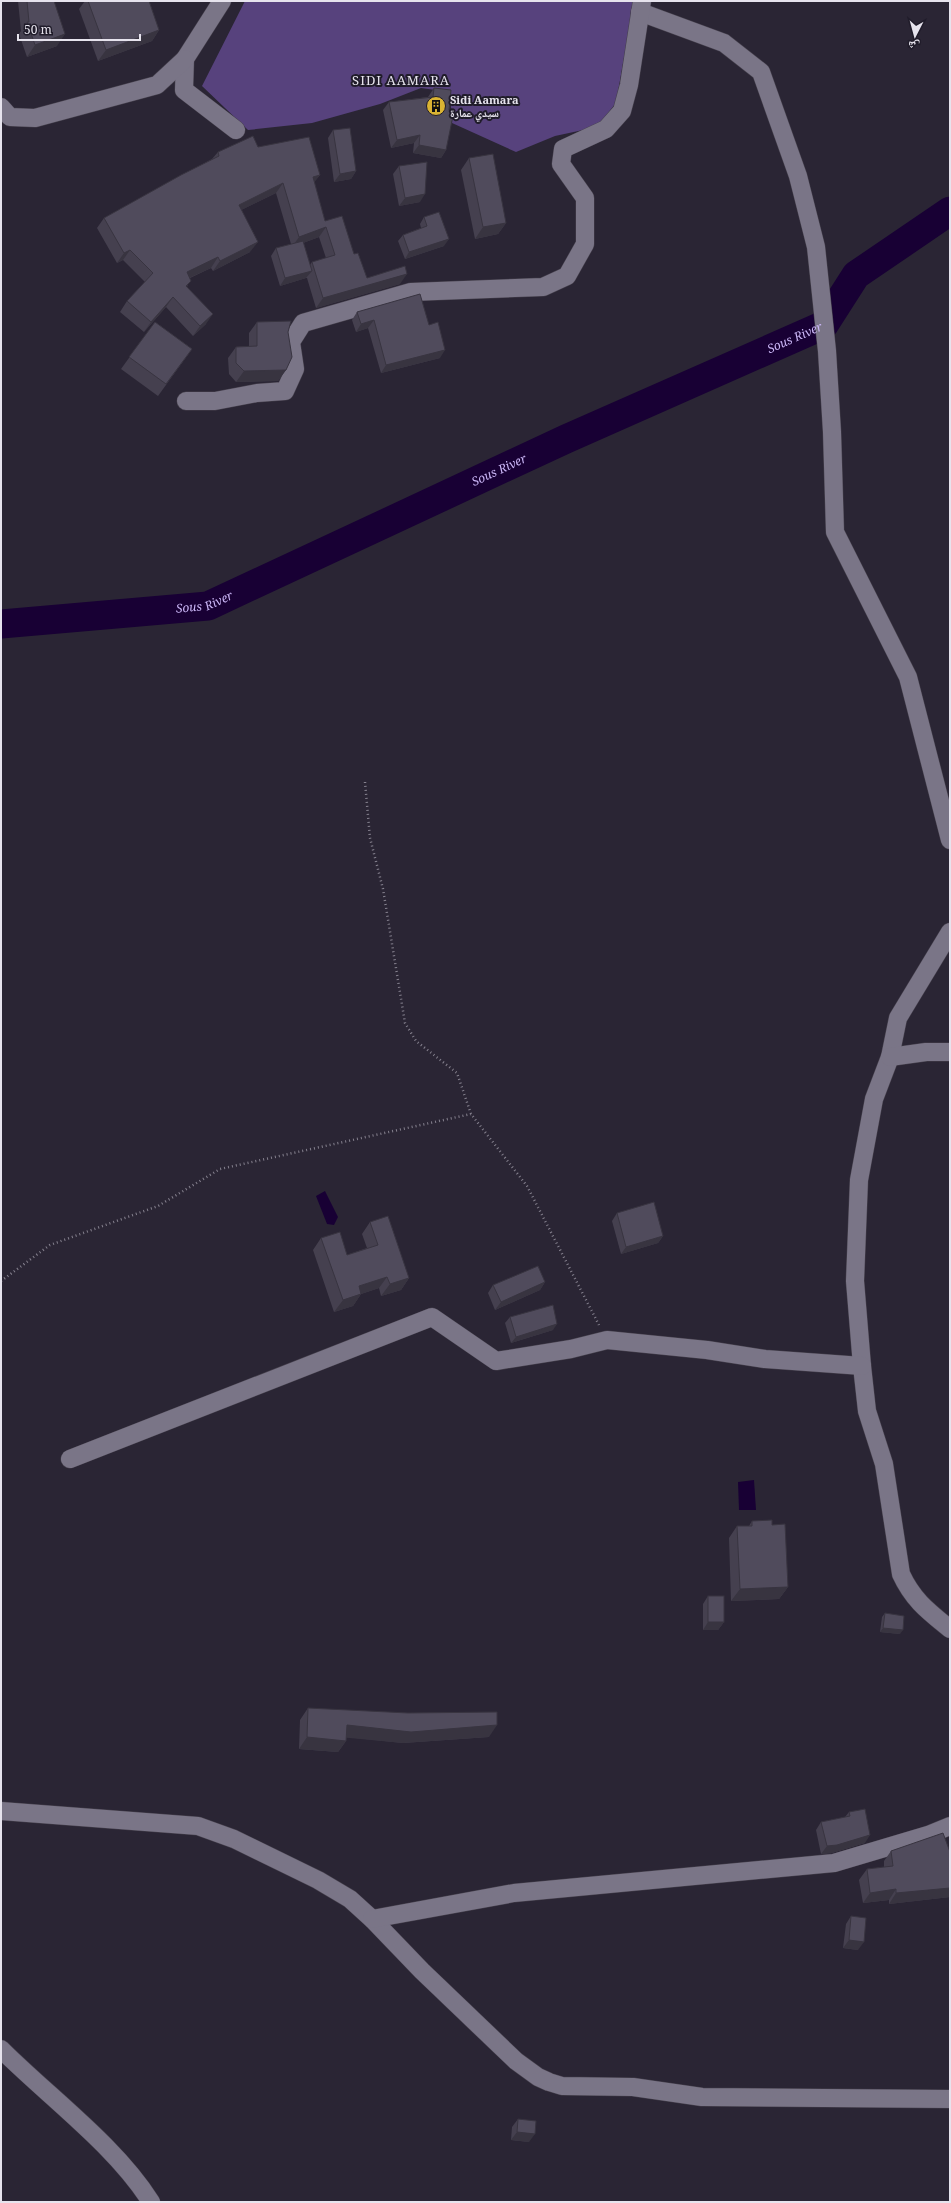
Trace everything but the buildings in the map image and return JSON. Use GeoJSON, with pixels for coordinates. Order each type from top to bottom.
{"type":"FeatureCollection","features":[{"type":"Feature","properties":{"kind":"street"},"geometry":{"type":"LineString","coordinates":[[1,107],[10,117],[35,118],[157,85],[185,59],[222,1]]}},
{"type":"Feature","properties":{"kind":"street"},"geometry":{"type":"LineString","coordinates":[[186,401],[215,401],[257,393],[286,391],[295,369],[291,342],[303,323],[410,292],[542,288],[567,276],[585,244],[586,198],[562,164],[563,149],[606,129],[622,111],[629,85],[641,6],[724,43],[761,72],[798,176],[816,247],[828,358],[835,532],[908,677],[950,840]]}},
{"type":"Feature","properties":{"kind":"street"},"geometry":{"type":"LineString","coordinates":[[185,59],[184,90],[236,130]]}},
{"type":"Feature","properties":{"kind":"street"},"geometry":{"type":"LineString","coordinates":[[950,932],[898,1018],[890,1057],[874,1099],[858,1180],[855,1281],[867,1411],[884,1464],[901,1574],[907,1587],[918,1602],[950,1629]]}},
{"type":"Feature","properties":{"kind":"street"},"geometry":{"type":"LineString","coordinates":[[890,1057],[926,1052],[950,1052]]}},
{"type":"Feature","properties":{"kind":"street"},"geometry":{"type":"LineString","coordinates":[[70,1459],[432,1317],[496,1361],[571,1349],[607,1340],[707,1350],[765,1359],[862,1366]]}},
{"type":"Feature","properties":{"kind":"street"},"geometry":{"type":"LineString","coordinates":[[1,1811],[198,1826],[234,1840],[318,1880],[350,1899],[372,1919],[422,1971],[516,2061],[538,2077],[562,2086],[633,2087],[702,2097],[950,2098]]}},
{"type":"Feature","properties":{"kind":"street"},"geometry":{"type":"LineString","coordinates":[[372,1919],[514,1893],[834,1863],[928,1835],[950,1826]]}},
{"type":"Feature","properties":{"kind":"street"},"geometry":{"type":"LineString","coordinates":[[1,2049],[102,2144],[141,2186],[151,2202]]}},
{"type":"Feature","properties":{"kind":"path"},"geometry":{"type":"LineString","coordinates":[[365,782],[370,838],[383,889],[405,1023],[416,1041],[457,1073],[471,1114],[527,1186],[607,1340]]}},
{"type":"Feature","properties":{"kind":"path"},"geometry":{"type":"LineString","coordinates":[[1,1281],[50,1245],[158,1206],[220,1169],[471,1114]]}},
{"type":"Feature","properties":{"kind":"shaded area"},"geometry":{"type":"Polygon","coordinates":[[[245,1],[634,1],[616,103],[597,127],[555,136],[516,152],[452,123],[450,92],[421,88],[380,104],[312,123],[248,130],[202,86],[245,1]]]}},
{"type":"Feature","properties":{"kind":"shaded area"},"geometry":{"type":"Polygon","coordinates":[[[325,1191],[338,1217],[334,1225],[327,1224],[316,1196],[325,1191]]]}},
{"type":"Feature","properties":{"kind":"shaded area"},"geometry":{"type":"Polygon","coordinates":[[[754,1480],[756,1510],[739,1510],[738,1482],[754,1480]]]}},
{"type":"Feature","properties":{"kind":"waterway","name":"Sous River"},"geometry":{"type":"LineString","coordinates":[[1,624],[208,606],[566,439],[824,325],[856,275],[950,211]]}},
{"type":"Feature","properties":{"kind":"place","name":"Sidi Aamara سيدي عمارة"},"geometry":{"type":"Point","coordinates":[436,106]}},
{"type":"Feature","properties":{"kind":"district","name":"SIDI AAMARA"},"geometry":{"type":"Point","coordinates":[401,80]}}]}
